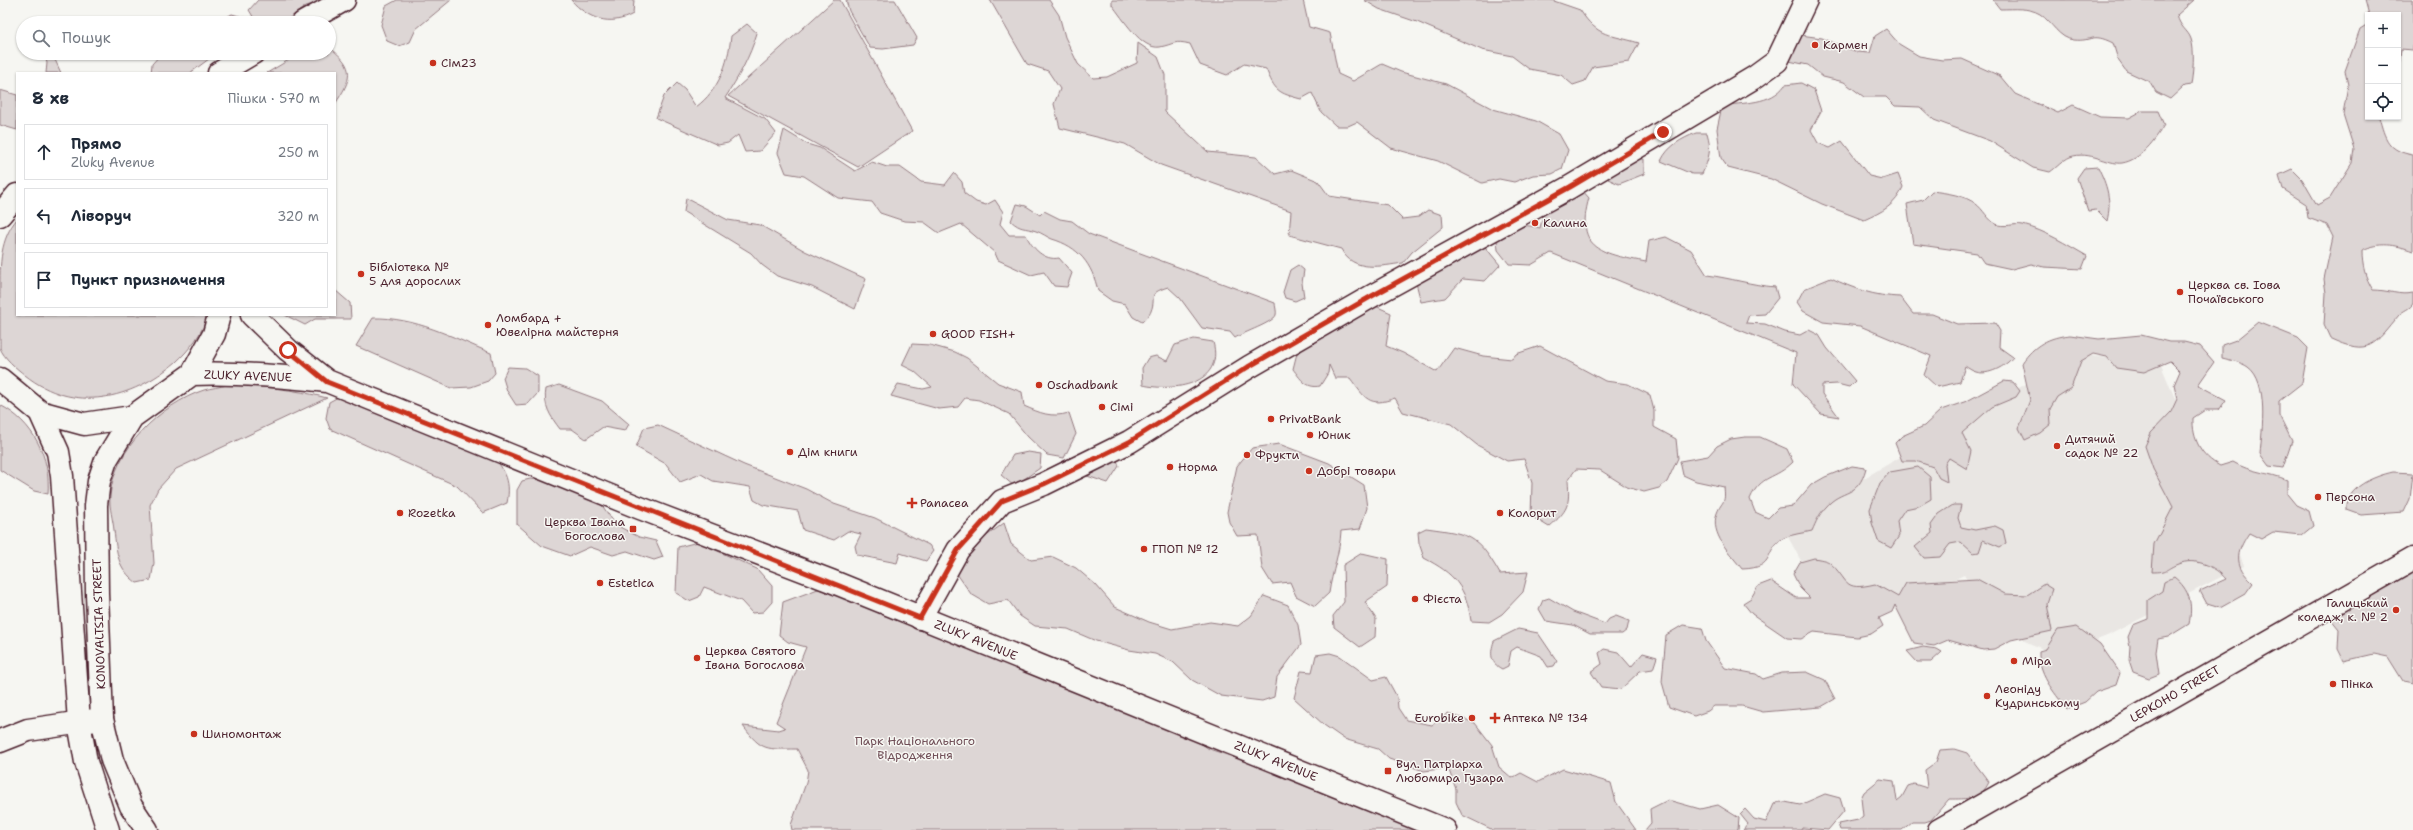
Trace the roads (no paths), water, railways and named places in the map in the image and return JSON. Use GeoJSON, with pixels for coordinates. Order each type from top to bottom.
{"type":"FeatureCollection","features":[{"type":"Feature","properties":{"kind":"main road"},"geometry":{"type":"LineString","coordinates":[[315,16],[344,0]]}},
{"type":"Feature","properties":{"kind":"main road"},"geometry":{"type":"LineString","coordinates":[[920,618],[958,550],[1002,501],[1044,484],[1129,442],[1248,367],[1372,296],[1570,187],[1755,77],[1777,62],[1806,0]]}},
{"type":"Feature","properties":{"kind":"main road"},"geometry":{"type":"LineString","coordinates":[[221,72],[240,60]]}},
{"type":"Feature","properties":{"kind":"main road"},"geometry":{"type":"LineString","coordinates":[[245,72],[250,60]]}},
{"type":"Feature","properties":{"kind":"main road"},"geometry":{"type":"LineString","coordinates":[[0,195],[16,188]]}},
{"type":"Feature","properties":{"kind":"main road"},"geometry":{"type":"LineString","coordinates":[[0,215],[16,196]]}},
{"type":"Feature","properties":{"kind":"main road"},"geometry":{"type":"LineString","coordinates":[[0,379],[40,412],[84,424],[132,417],[192,374],[214,334],[219,316]]}},
{"type":"Feature","properties":{"kind":"main road","name":"ZLUKY AVENUE"},"geometry":{"type":"LineString","coordinates":[[253,316],[288,350],[327,382]]}},
{"type":"Feature","properties":{"kind":"main road","name":"ZLUKY AVENUE"},"geometry":{"type":"LineString","coordinates":[[192,374],[225,372],[274,375],[327,382],[920,618],[1445,830]]}},
{"type":"Feature","properties":{"kind":"main road","name":"KONOVALTSIA STREET"},"geometry":{"type":"LineString","coordinates":[[40,412],[58,452],[62,476],[78,722],[86,762],[104,821]]}},
{"type":"Feature","properties":{"kind":"main road","name":"KONOVALTSIA STREET"},"geometry":{"type":"LineString","coordinates":[[132,417],[106,460],[99,481],[96,505],[97,594],[102,719],[112,760],[131,806],[147,830]]}},
{"type":"Feature","properties":{"kind":"main road","name":"LEPKOHO STREET"},"geometry":{"type":"LineString","coordinates":[[1939,830],[2413,559]]}},
{"type":"Feature","properties":{"kind":"main road"},"geometry":{"type":"LineString","coordinates":[[69,595],[97,594]]}},
{"type":"Feature","properties":{"kind":"main road"},"geometry":{"type":"LineString","coordinates":[[0,741],[28,730],[102,719]]}},
{"type":"Feature","properties":{"kind":"main road"},"geometry":{"type":"LineString","coordinates":[[104,821],[131,806]]}},
{"type":"Feature","properties":{"kind":"place","name":"Кармен"},"geometry":{"type":"Point","coordinates":[1815,45]}},
{"type":"Feature","properties":{"kind":"place","name":"Сім23"},"geometry":{"type":"Point","coordinates":[433,63]}},
{"type":"Feature","properties":{"kind":"place","name":"Калина"},"geometry":{"type":"Point","coordinates":[1535,223]}},
{"type":"Feature","properties":{"kind":"place","name":"Бібліотека № 5 для дорослих"},"geometry":{"type":"Point","coordinates":[361,274]}},
{"type":"Feature","properties":{"kind":"place","name":"Церква св. Іова Почаївського"},"geometry":{"type":"Point","coordinates":[2180,292]}},
{"type":"Feature","properties":{"kind":"place","name":"Ломбард + Ювелірна майстерня"},"geometry":{"type":"Point","coordinates":[488,325]}},
{"type":"Feature","properties":{"kind":"place","name":"GOOD FISH+"},"geometry":{"type":"Point","coordinates":[933,334]}},
{"type":"Feature","properties":{"kind":"place","name":"Oschadbank"},"geometry":{"type":"Point","coordinates":[1039,385]}},
{"type":"Feature","properties":{"kind":"place","name":"Сімі"},"geometry":{"type":"Point","coordinates":[1102,407]}},
{"type":"Feature","properties":{"kind":"place","name":"PrivatBank"},"geometry":{"type":"Point","coordinates":[1271,419]}},
{"type":"Feature","properties":{"kind":"place","name":"Юник"},"geometry":{"type":"Point","coordinates":[1310,435]}},
{"type":"Feature","properties":{"kind":"place","name":"Дитячий садок № 22"},"geometry":{"type":"Point","coordinates":[2057,446]}},
{"type":"Feature","properties":{"kind":"place","name":"Дім книги"},"geometry":{"type":"Point","coordinates":[790,452]}},
{"type":"Feature","properties":{"kind":"place","name":"Фрукти"},"geometry":{"type":"Point","coordinates":[1247,455]}},
{"type":"Feature","properties":{"kind":"place","name":"Норма"},"geometry":{"type":"Point","coordinates":[1170,467]}},
{"type":"Feature","properties":{"kind":"place","name":"Добрі товари"},"geometry":{"type":"Point","coordinates":[1309,471]}},
{"type":"Feature","properties":{"kind":"place","name":"Персона"},"geometry":{"type":"Point","coordinates":[2318,497]}},
{"type":"Feature","properties":{"kind":"place","name":"Panacea"},"geometry":{"type":"Point","coordinates":[912,503]}},
{"type":"Feature","properties":{"kind":"place","name":"Rozetka"},"geometry":{"type":"Point","coordinates":[400,513]}},
{"type":"Feature","properties":{"kind":"place","name":"Колорит"},"geometry":{"type":"Point","coordinates":[1500,513]}},
{"type":"Feature","properties":{"kind":"place","name":"Церква Івана Богослова"},"geometry":{"type":"Point","coordinates":[633,529]}},
{"type":"Feature","properties":{"kind":"place","name":"ГПОП № 12"},"geometry":{"type":"Point","coordinates":[1144,549]}},
{"type":"Feature","properties":{"kind":"place","name":"Estetica"},"geometry":{"type":"Point","coordinates":[600,583]}},
{"type":"Feature","properties":{"kind":"place","name":"Фієста"},"geometry":{"type":"Point","coordinates":[1415,599]}},
{"type":"Feature","properties":{"kind":"place","name":"Галицький коледж, к. № 2"},"geometry":{"type":"Point","coordinates":[2396,610]}},
{"type":"Feature","properties":{"kind":"place","name":"Церква Святого Івана Богослова"},"geometry":{"type":"Point","coordinates":[697,658]}},
{"type":"Feature","properties":{"kind":"place","name":"Міра"},"geometry":{"type":"Point","coordinates":[2014,661]}},
{"type":"Feature","properties":{"kind":"place","name":"Пінка"},"geometry":{"type":"Point","coordinates":[2333,684]}},
{"type":"Feature","properties":{"kind":"place","name":"Леоніду Кудринському"},"geometry":{"type":"Point","coordinates":[1987,696]}},
{"type":"Feature","properties":{"kind":"place","name":"Eurobike"},"geometry":{"type":"Point","coordinates":[1472,718]}},
{"type":"Feature","properties":{"kind":"place","name":"Аптека № 134"},"geometry":{"type":"Point","coordinates":[1495,718]}},
{"type":"Feature","properties":{"kind":"place","name":"Шиномонтаж"},"geometry":{"type":"Point","coordinates":[194,734]}},
{"type":"Feature","properties":{"kind":"place","name":"Вул. Патріарха Любомира Гузара"},"geometry":{"type":"Point","coordinates":[1388,771]}},
{"type":"Feature","properties":{"kind":"park label","name":"Парк Національного Відродження"},"geometry":{"type":"Point","coordinates":[915,748]}}]}
